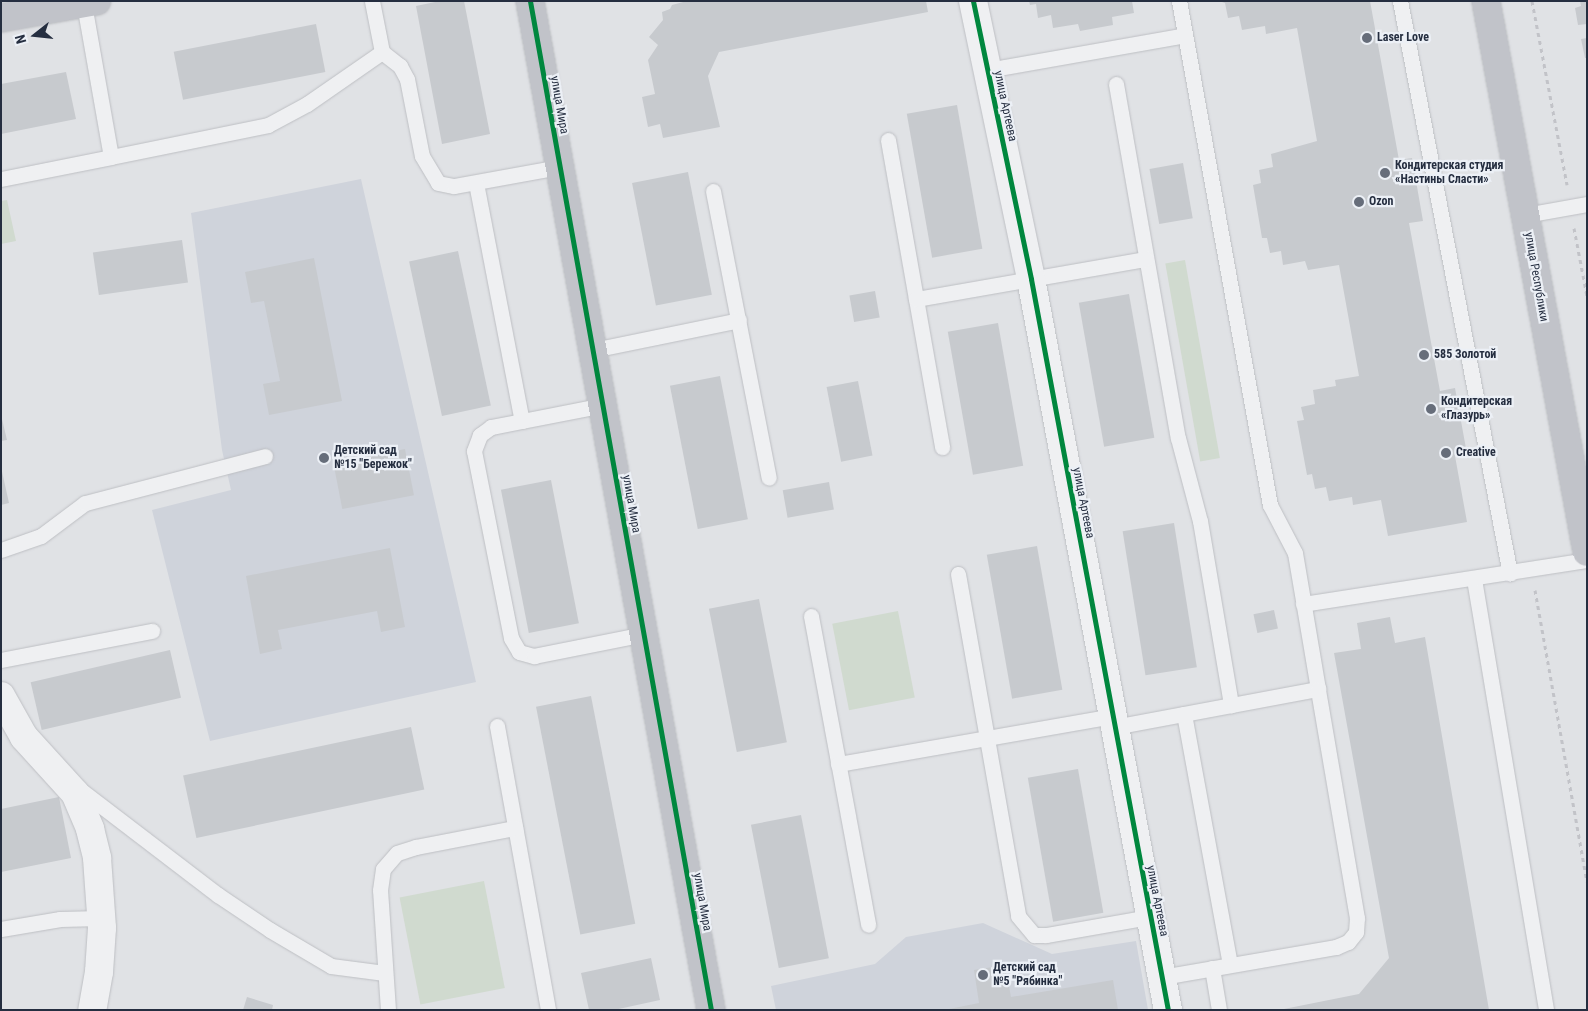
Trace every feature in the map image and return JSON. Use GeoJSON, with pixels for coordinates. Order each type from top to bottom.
{"type":"FeatureCollection","features":[{"type":"Feature","properties":{"kind":"street","name":"улица Мира"},"geometry":{"type":"LineString","coordinates":[[530,1],[712,1010]]}},
{"type":"Feature","properties":{"kind":"street","name":"улица Артеева"},"geometry":{"type":"LineString","coordinates":[[973,1],[1031,279],[1149,917],[1168,1010]]}},
{"type":"Feature","properties":{"kind":"street","name":"улица Республики"},"geometry":{"type":"LineString","coordinates":[[1486,1],[1587,552]]}},
{"type":"Feature","properties":{"kind":"street"},"geometry":{"type":"LineString","coordinates":[[1,18],[90,2]]}},
{"type":"Feature","properties":{"kind":"street"},"geometry":{"type":"LineString","coordinates":[[1,696],[24,737],[75,793],[90,829],[97,858],[102,918],[99,972],[92,1010]]}},
{"type":"Feature","properties":{"kind":"lane"},"geometry":{"type":"LineString","coordinates":[[372,1],[382,52],[400,66],[407,79],[422,156],[429,171],[438,183],[454,186],[560,167]]}},
{"type":"Feature","properties":{"kind":"lane"},"geometry":{"type":"LineString","coordinates":[[1162,977],[1336,947],[1348,942],[1356,932],[1357,918],[1295,553],[1270,505],[1179,1]]}},
{"type":"Feature","properties":{"kind":"lane"},"geometry":{"type":"LineString","coordinates":[[1400,1],[1510,574]]}},
{"type":"Feature","properties":{"kind":"lane"},"geometry":{"type":"LineString","coordinates":[[90,2],[111,157]]}},
{"type":"Feature","properties":{"kind":"lane"},"geometry":{"type":"LineString","coordinates":[[987,70],[1185,35]]}},
{"type":"Feature","properties":{"kind":"lane"},"geometry":{"type":"LineString","coordinates":[[1,179],[268,126],[307,104],[382,52]]}},
{"type":"Feature","properties":{"kind":"lane"},"geometry":{"type":"LineString","coordinates":[[1116,84],[1178,438],[1200,521],[1232,705]]}},
{"type":"Feature","properties":{"kind":"lane"},"geometry":{"type":"LineString","coordinates":[[888,140],[942,447]]}},
{"type":"Feature","properties":{"kind":"lane"},"geometry":{"type":"LineString","coordinates":[[476,183],[522,421]]}},
{"type":"Feature","properties":{"kind":"lane"},"geometry":{"type":"LineString","coordinates":[[713,191],[768,478]]}},
{"type":"Feature","properties":{"kind":"lane"},"geometry":{"type":"LineString","coordinates":[[1525,215],[1587,204]]}},
{"type":"Feature","properties":{"kind":"lane"},"geometry":{"type":"LineString","coordinates":[[916,299],[1146,259]]}},
{"type":"Feature","properties":{"kind":"lane"},"geometry":{"type":"LineString","coordinates":[[593,350],[739,320]]}},
{"type":"Feature","properties":{"kind":"lane"},"geometry":{"type":"LineString","coordinates":[[604,405],[491,427],[480,435],[474,451],[510,638],[519,652],[534,656],[644,634]]}},
{"type":"Feature","properties":{"kind":"lane"},"geometry":{"type":"LineString","coordinates":[[1,550],[41,536],[93,500],[265,456]]}},
{"type":"Feature","properties":{"kind":"lane"},"geometry":{"type":"LineString","coordinates":[[1303,604],[1510,574],[1587,560]]}},
{"type":"Feature","properties":{"kind":"lane"},"geometry":{"type":"LineString","coordinates":[[958,574],[1018,916],[1025,928],[1034,934],[1046,935],[1149,917]]}},
{"type":"Feature","properties":{"kind":"lane"},"geometry":{"type":"LineString","coordinates":[[1474,579],[1546,1010]]}},
{"type":"Feature","properties":{"kind":"lane"},"geometry":{"type":"LineString","coordinates":[[811,616],[868,925]]}},
{"type":"Feature","properties":{"kind":"lane"},"geometry":{"type":"LineString","coordinates":[[1,660],[152,631]]}},
{"type":"Feature","properties":{"kind":"lane"},"geometry":{"type":"LineString","coordinates":[[838,764],[986,738],[1113,721],[1184,714],[1318,689]]}},
{"type":"Feature","properties":{"kind":"lane"},"geometry":{"type":"LineString","coordinates":[[1184,714],[1230,965]]}},
{"type":"Feature","properties":{"kind":"lane"},"geometry":{"type":"LineString","coordinates":[[497,726],[548,1010]]}},
{"type":"Feature","properties":{"kind":"lane"},"geometry":{"type":"LineString","coordinates":[[60,776],[218,895],[270,930],[331,966],[385,973]]}},
{"type":"Feature","properties":{"kind":"lane"},"geometry":{"type":"LineString","coordinates":[[388,1010],[380,890],[383,869],[397,853],[416,847],[515,828]]}},
{"type":"Feature","properties":{"kind":"lane"},"geometry":{"type":"LineString","coordinates":[[1,929],[60,919],[102,918]]}},
{"type":"Feature","properties":{"kind":"lane"},"geometry":{"type":"LineString","coordinates":[[1212,968],[1219,1010]]}},
{"type":"Feature","properties":{"kind":"path"},"geometry":{"type":"LineString","coordinates":[[1532,1],[1587,296]]}},
{"type":"Feature","properties":{"kind":"shaded area","name":"Детский сад №15 \"Бережок\""},"geometry":{"type":"Polygon","coordinates":[[[361,179],[476,682],[210,741],[152,510],[231,490],[222,450],[191,213],[361,179]]]}},
{"type":"Feature","properties":{"kind":"shaded area"},"geometry":{"type":"Polygon","coordinates":[[[7,200],[16,241],[1,244],[1,201],[7,200]]]}},
{"type":"Feature","properties":{"kind":"shaded area"},"geometry":{"type":"Polygon","coordinates":[[[1185,260],[1220,458],[1200,461],[1165,263],[1185,260]]]}},
{"type":"Feature","properties":{"kind":"shaded area"},"geometry":{"type":"Polygon","coordinates":[[[898,611],[915,697],[849,710],[832,624],[898,611]]]}},
{"type":"Feature","properties":{"kind":"shaded area"},"geometry":{"type":"Polygon","coordinates":[[[484,881],[505,988],[420,1004],[400,897],[484,881]]]}},
{"type":"Feature","properties":{"kind":"shaded area","name":"Детский сад №5 \"Рябинка\""},"geometry":{"type":"Polygon","coordinates":[[[983,923],[1052,954],[1136,941],[1148,1010],[776,1010],[771,986],[875,964],[906,937],[983,923]]]}},
{"type":"Feature","properties":{"kind":"building"},"geometry":{"type":"Polygon","coordinates":[[[440,1],[464,1],[490,134],[442,144],[416,6],[440,1]]]}},
{"type":"Feature","properties":{"kind":"building"},"geometry":{"type":"Polygon","coordinates":[[[687,1],[926,1],[928,12],[719,52],[708,76],[720,127],[663,138],[660,124],[648,127],[642,97],[655,94],[648,60],[658,45],[649,37],[663,20],[662,12],[670,9],[672,5],[687,1]]]}},
{"type":"Feature","properties":{"kind":"building"},"geometry":{"type":"Polygon","coordinates":[[[1029,1],[1132,1],[1134,13],[1112,17],[1113,25],[1080,31],[1078,24],[1053,28],[1051,15],[1038,18],[1036,4],[1030,5],[1029,1]]]}},
{"type":"Feature","properties":{"kind":"building"},"geometry":{"type":"Polygon","coordinates":[[[1219,1],[1370,1],[1399,160],[1412,158],[1423,221],[1409,223],[1440,391],[1455,388],[1467,454],[1455,456],[1467,522],[1388,536],[1381,500],[1353,505],[1352,497],[1329,501],[1326,487],[1315,489],[1312,474],[1307,475],[1297,421],[1304,420],[1301,407],[1315,404],[1313,390],[1336,386],[1335,380],[1359,376],[1339,265],[1308,270],[1305,261],[1283,265],[1281,251],[1270,253],[1267,238],[1262,238],[1253,185],[1261,183],[1259,170],[1273,167],[1271,154],[1317,141],[1297,28],[1266,34],[1265,26],[1242,30],[1239,16],[1228,18],[1225,3],[1219,1]]]}},
{"type":"Feature","properties":{"kind":"building"},"geometry":{"type":"Polygon","coordinates":[[[1580,1],[1587,1],[1587,24],[1578,25],[1575,8],[1581,6],[1580,1]]]}},
{"type":"Feature","properties":{"kind":"building"},"geometry":{"type":"Polygon","coordinates":[[[316,24],[325,72],[183,100],[174,52],[316,24]]]}},
{"type":"Feature","properties":{"kind":"building"},"geometry":{"type":"Polygon","coordinates":[[[1587,38],[1587,58],[1585,58],[1581,39],[1587,38]]]}},
{"type":"Feature","properties":{"kind":"building"},"geometry":{"type":"Polygon","coordinates":[[[66,72],[76,119],[1,134],[1,84],[66,72]]]}},
{"type":"Feature","properties":{"kind":"building"},"geometry":{"type":"Polygon","coordinates":[[[957,105],[982,249],[932,258],[907,114],[957,105]]]}},
{"type":"Feature","properties":{"kind":"building"},"geometry":{"type":"Polygon","coordinates":[[[1183,163],[1193,218],[1159,224],[1150,169],[1183,163]]]}},
{"type":"Feature","properties":{"kind":"building"},"geometry":{"type":"Polygon","coordinates":[[[688,172],[712,295],[656,306],[632,183],[688,172]]]}},
{"type":"Feature","properties":{"kind":"building"},"geometry":{"type":"Polygon","coordinates":[[[182,240],[188,283],[99,295],[93,253],[182,240]]]}},
{"type":"Feature","properties":{"kind":"building"},"geometry":{"type":"Polygon","coordinates":[[[458,251],[491,406],[442,416],[409,261],[458,251]]]}},
{"type":"Feature","properties":{"kind":"building"},"geometry":{"type":"Polygon","coordinates":[[[314,258],[342,401],[269,415],[263,384],[280,381],[264,301],[251,303],[245,272],[314,258]]]}},
{"type":"Feature","properties":{"kind":"building"},"geometry":{"type":"Polygon","coordinates":[[[875,291],[880,318],[854,322],[849,296],[875,291]]]}},
{"type":"Feature","properties":{"kind":"building"},"geometry":{"type":"Polygon","coordinates":[[[1129,294],[1154,438],[1104,447],[1079,303],[1129,294]]]}},
{"type":"Feature","properties":{"kind":"building"},"geometry":{"type":"Polygon","coordinates":[[[998,323],[1023,466],[973,475],[948,332],[998,323]]]}},
{"type":"Feature","properties":{"kind":"building"},"geometry":{"type":"Polygon","coordinates":[[[720,376],[748,519],[698,529],[670,386],[720,376]]]}},
{"type":"Feature","properties":{"kind":"building"},"geometry":{"type":"Polygon","coordinates":[[[858,381],[873,456],[841,462],[827,387],[858,381]]]}},
{"type":"Feature","properties":{"kind":"building"},"geometry":{"type":"Polygon","coordinates":[[[1,415],[7,440],[1,441],[1,415]]]}},
{"type":"Feature","properties":{"kind":"building"},"geometry":{"type":"Polygon","coordinates":[[[405,449],[414,495],[342,509],[333,463],[405,449]]]}},
{"type":"Feature","properties":{"kind":"building"},"geometry":{"type":"Polygon","coordinates":[[[1,467],[9,503],[1,505],[1,467]]]}},
{"type":"Feature","properties":{"kind":"building"},"geometry":{"type":"Polygon","coordinates":[[[551,480],[579,623],[529,633],[501,490],[551,480]]]}},
{"type":"Feature","properties":{"kind":"building"},"geometry":{"type":"Polygon","coordinates":[[[829,482],[834,510],[788,518],[783,490],[829,482]]]}},
{"type":"Feature","properties":{"kind":"building"},"geometry":{"type":"Polygon","coordinates":[[[1174,523],[1197,667],[1145,675],[1123,531],[1174,523]]]}},
{"type":"Feature","properties":{"kind":"building"},"geometry":{"type":"Polygon","coordinates":[[[1037,546],[1062,690],[1012,699],[987,555],[1037,546]]]}},
{"type":"Feature","properties":{"kind":"building"},"geometry":{"type":"Polygon","coordinates":[[[390,548],[405,627],[381,632],[377,611],[278,630],[282,649],[260,654],[246,576],[390,548]]]}},
{"type":"Feature","properties":{"kind":"building"},"geometry":{"type":"Polygon","coordinates":[[[759,599],[787,742],[737,752],[709,609],[759,599]]]}},
{"type":"Feature","properties":{"kind":"building"},"geometry":{"type":"Polygon","coordinates":[[[1274,610],[1278,629],[1257,633],[1253,614],[1274,610]]]}},
{"type":"Feature","properties":{"kind":"building"},"geometry":{"type":"Polygon","coordinates":[[[1390,617],[1395,643],[1425,637],[1489,1010],[1279,1010],[1359,994],[1389,958],[1334,653],[1361,649],[1357,623],[1390,617]]]}},
{"type":"Feature","properties":{"kind":"building"},"geometry":{"type":"Polygon","coordinates":[[[170,650],[181,698],[42,730],[31,682],[170,650]]]}},
{"type":"Feature","properties":{"kind":"building"},"geometry":{"type":"Polygon","coordinates":[[[591,696],[635,924],[580,934],[536,707],[591,696]]]}},
{"type":"Feature","properties":{"kind":"building"},"geometry":{"type":"Polygon","coordinates":[[[411,727],[424,790],[196,838],[183,775],[411,727]]]}},
{"type":"Feature","properties":{"kind":"building"},"geometry":{"type":"Polygon","coordinates":[[[1078,769],[1103,913],[1053,922],[1028,778],[1078,769]]]}},
{"type":"Feature","properties":{"kind":"building"},"geometry":{"type":"Polygon","coordinates":[[[59,797],[71,858],[1,872],[1,809],[59,797]]]}},
{"type":"Feature","properties":{"kind":"building"},"geometry":{"type":"Polygon","coordinates":[[[801,815],[829,958],[779,968],[751,825],[801,815]]]}},
{"type":"Feature","properties":{"kind":"building"},"geometry":{"type":"Polygon","coordinates":[[[651,958],[660,1000],[614,1010],[589,1010],[581,973],[651,958]]]}},
{"type":"Feature","properties":{"kind":"building"},"geometry":{"type":"Polygon","coordinates":[[[1005,965],[1011,997],[1113,980],[1118,1010],[944,1010],[979,1003],[974,970],[1005,965]]]}},
{"type":"Feature","properties":{"kind":"building"},"geometry":{"type":"Polygon","coordinates":[[[247,997],[273,1005],[272,1010],[243,1010],[247,997]]]}},
{"type":"Feature","properties":{"kind":"cycle path"},"geometry":{"type":"LineString","coordinates":[[530,1],[711,1010]]}},
{"type":"Feature","properties":{"kind":"cycle path"},"geometry":{"type":"LineString","coordinates":[[973,1],[1031,279],[1168,1010]]}},
{"type":"Feature","properties":{"kind":"place","name":"Laser Love"},"geometry":{"type":"Point","coordinates":[1367,38]}},
{"type":"Feature","properties":{"kind":"place","name":"Кондитерская студия «Настины Сласти»"},"geometry":{"type":"Point","coordinates":[1385,173]}},
{"type":"Feature","properties":{"kind":"place","name":"Ozon"},"geometry":{"type":"Point","coordinates":[1359,202]}},
{"type":"Feature","properties":{"kind":"place","name":"585 Золотой"},"geometry":{"type":"Point","coordinates":[1424,355]}},
{"type":"Feature","properties":{"kind":"place","name":"Кондитерская «Глазурь»"},"geometry":{"type":"Point","coordinates":[1431,409]}},
{"type":"Feature","properties":{"kind":"place","name":"Creative"},"geometry":{"type":"Point","coordinates":[1446,453]}},
{"type":"Feature","properties":{"kind":"place","name":"Детский сад №15 \"Бережок\""},"geometry":{"type":"Point","coordinates":[324,458]}},
{"type":"Feature","properties":{"kind":"place","name":"Детский сад №5 \"Рябинка\""},"geometry":{"type":"Point","coordinates":[983,975]}}]}
